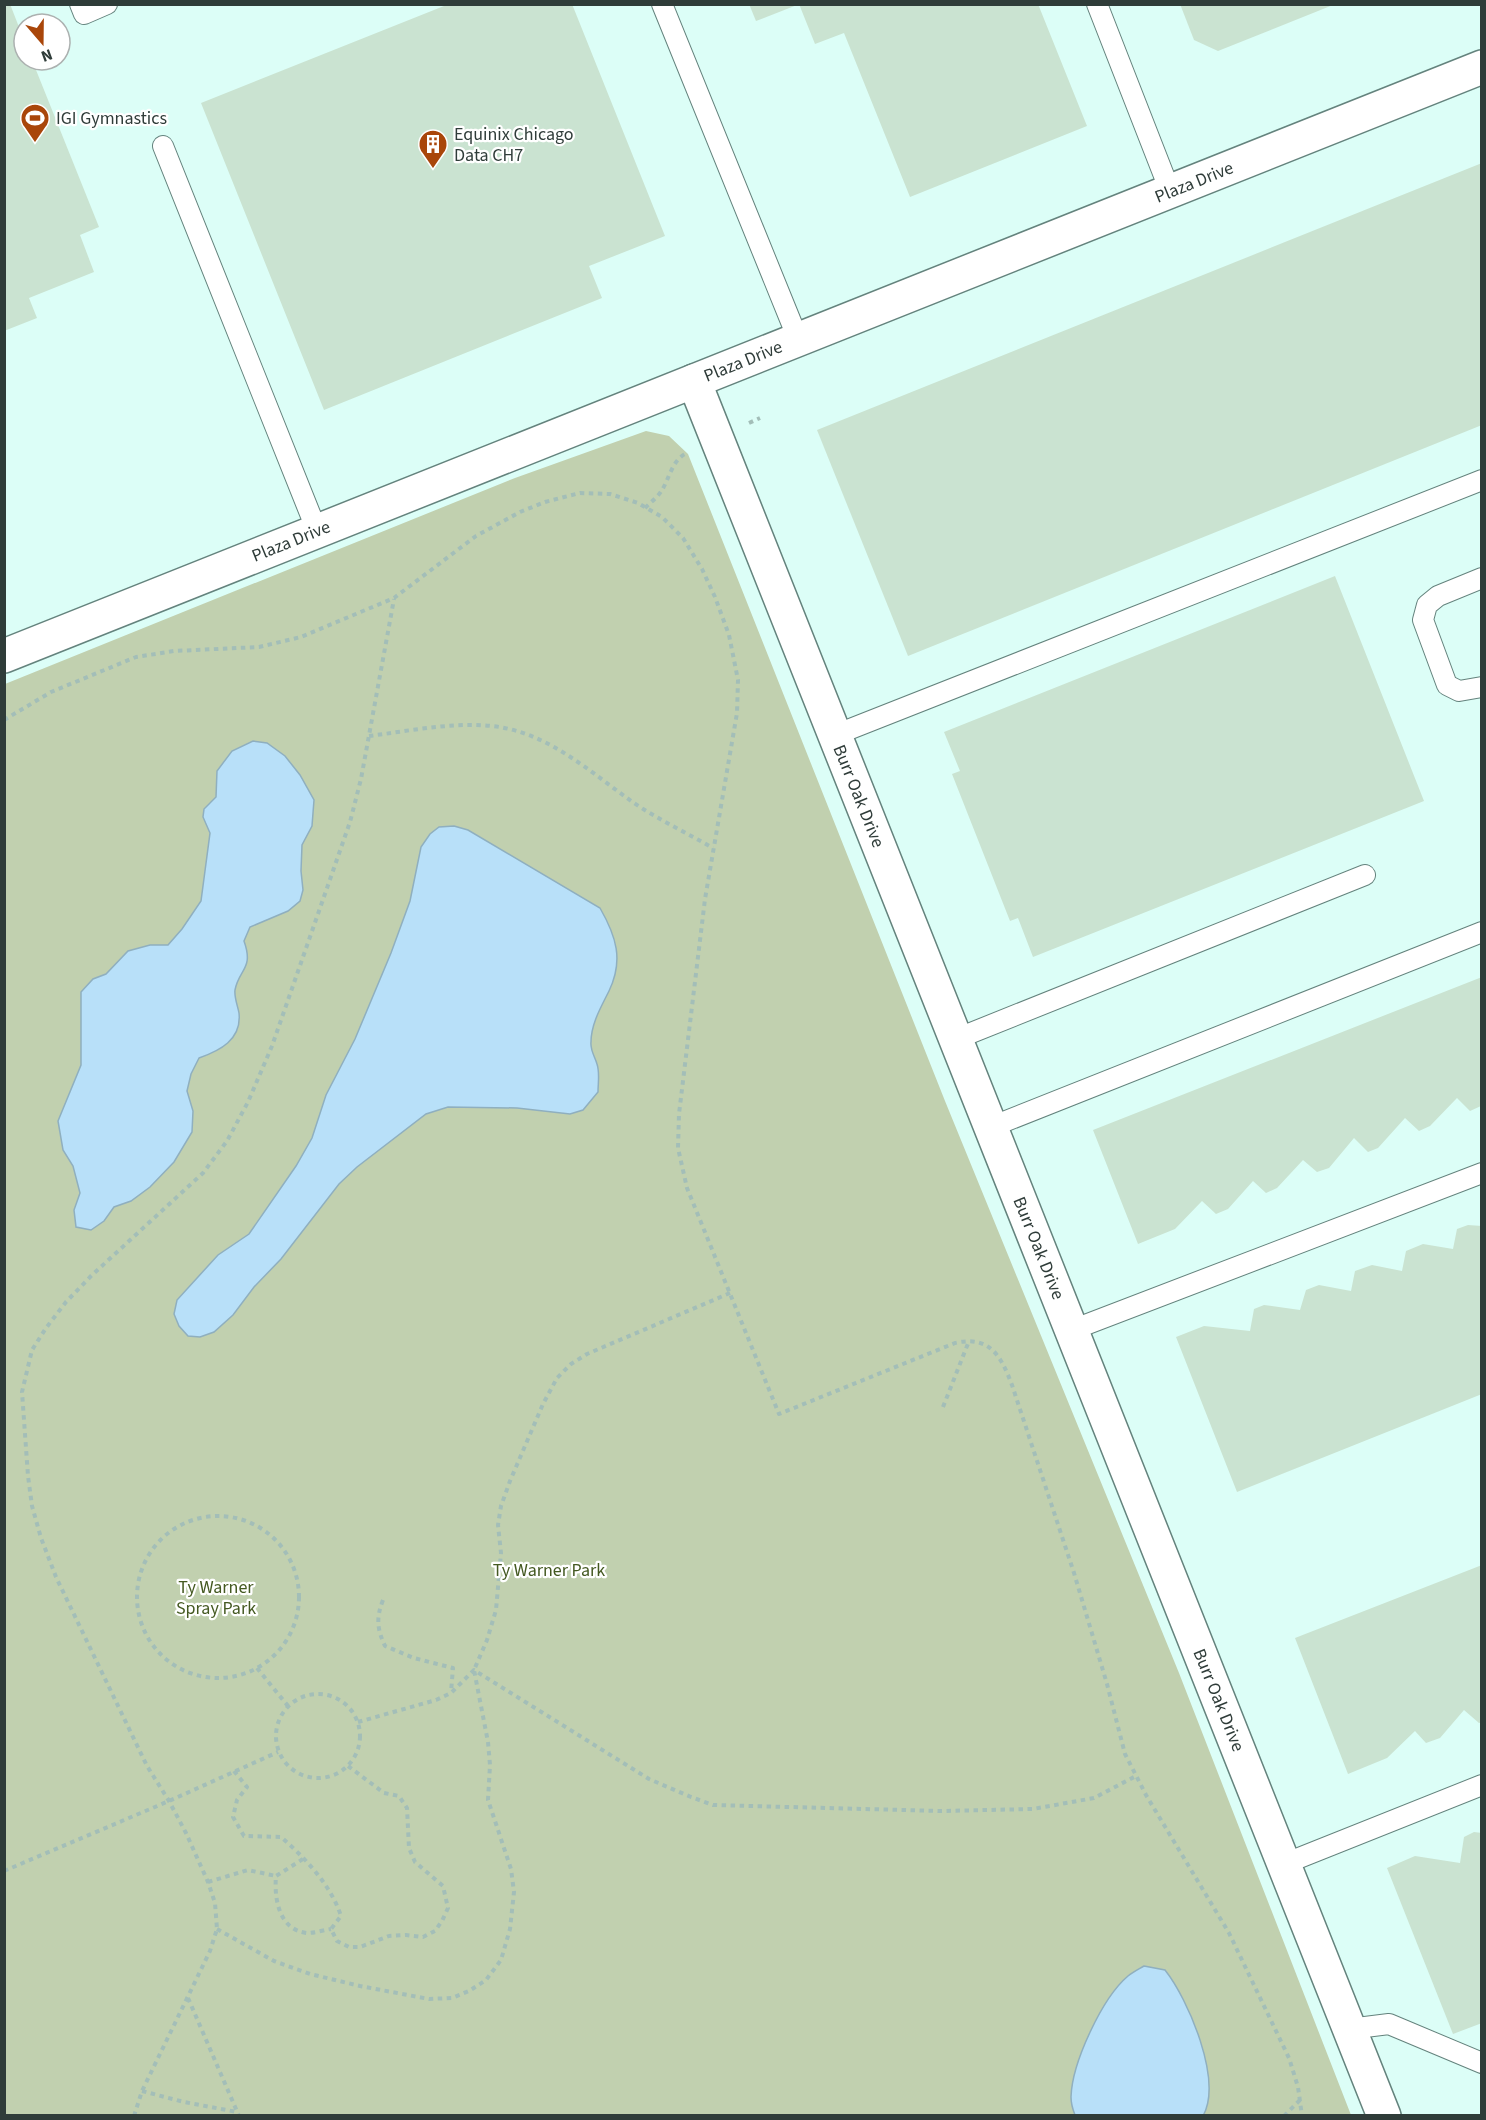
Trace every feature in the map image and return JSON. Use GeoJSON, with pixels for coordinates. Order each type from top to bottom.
{"type":"FeatureCollection","features":[{"type":"Feature","properties":{"kind":"street","name":"Plaza Drive"},"geometry":{"type":"LineString","coordinates":[[4,656],[1482,67]]}},
{"type":"Feature","properties":{"kind":"street","name":"Burr Oak Drive"},"geometry":{"type":"LineString","coordinates":[[694,381],[1384,2115]]}},
{"type":"Feature","properties":{"kind":"lane"},"geometry":{"type":"LineString","coordinates":[[80,4],[84,14],[107,4]]}},
{"type":"Feature","properties":{"kind":"lane"},"geometry":{"type":"LineString","coordinates":[[662,4],[798,339]]}},
{"type":"Feature","properties":{"kind":"lane"},"geometry":{"type":"LineString","coordinates":[[1097,4],[1170,191]]}},
{"type":"Feature","properties":{"kind":"lane"},"geometry":{"type":"LineString","coordinates":[[163,146],[317,531]]}},
{"type":"Feature","properties":{"kind":"lane"},"geometry":{"type":"LineString","coordinates":[[835,735],[1482,480]]}},
{"type":"Feature","properties":{"kind":"lane"},"geometry":{"type":"LineString","coordinates":[[1482,578],[1438,596],[1428,604],[1423,620],[1447,685],[1459,691],[1482,687]]}},
{"type":"Feature","properties":{"kind":"lane"},"geometry":{"type":"LineString","coordinates":[[956,1039],[1365,875]]}},
{"type":"Feature","properties":{"kind":"lane"},"geometry":{"type":"LineString","coordinates":[[991,1127],[1482,932]]}},
{"type":"Feature","properties":{"kind":"lane"},"geometry":{"type":"LineString","coordinates":[[1072,1330],[1482,1173]]}},
{"type":"Feature","properties":{"kind":"lane"},"geometry":{"type":"LineString","coordinates":[[1284,1864],[1482,1785]]}},
{"type":"Feature","properties":{"kind":"lane"},"geometry":{"type":"LineString","coordinates":[[1349,2029],[1389,2024],[1482,2063]]}},
{"type":"Feature","properties":{"kind":"path"},"geometry":{"type":"LineString","coordinates":[[4,720],[51,692],[136,657],[174,651],[259,647],[301,637],[394,598],[476,536],[520,512],[545,502],[580,493],[610,494],[638,503],[662,517],[683,538],[711,587],[729,635],[738,680],[737,713],[705,899],[679,1114],[678,1148],[687,1188],[779,1414],[956,1343],[969,1340],[983,1342],[996,1354],[1006,1369],[1074,1573],[1125,1754],[1229,1933],[1288,2058],[1298,2087],[1302,2115]]}},
{"type":"Feature","properties":{"kind":"path"},"geometry":{"type":"LineString","coordinates":[[134,2115],[142,2091],[203,1967],[217,1929],[215,1903],[186,1833],[147,1766],[56,1577],[41,1538],[32,1506],[28,1476],[22,1392],[32,1350],[66,1302],[203,1173],[227,1141],[248,1102],[272,1046],[333,872],[361,779],[394,598]]}},
{"type":"Feature","properties":{"kind":"path"},"geometry":{"type":"LineString","coordinates":[[369,736],[451,726],[491,726],[519,732],[543,741],[573,758],[636,804],[713,848]]}},
{"type":"Feature","properties":{"kind":"path"},"geometry":{"type":"LineString","coordinates":[[358,1722],[436,1700],[451,1693],[474,1670],[487,1640],[496,1610],[501,1553],[498,1525],[501,1506],[543,1404],[557,1378],[571,1364],[586,1354],[730,1293]]}},
{"type":"Feature","properties":{"kind":"path"},"geometry":{"type":"LineString","coordinates":[[943,1407],[969,1340]]}},
{"type":"Feature","properties":{"kind":"path"},"geometry":{"type":"LineString","coordinates":[[219,1516],[244,1520],[267,1532],[285,1551],[296,1573],[300,1599],[295,1624],[283,1646],[265,1664],[257,1668],[239,1676],[211,1678],[184,1672],[161,1656],[144,1634],[137,1607],[139,1579],[149,1553],[168,1532],[194,1520],[219,1516]]}},
{"type":"Feature","properties":{"kind":"path"},"geometry":{"type":"LineString","coordinates":[[383,1600],[378,1613],[378,1630],[385,1646],[414,1658],[453,1668],[451,1693]]}},
{"type":"Feature","properties":{"kind":"path"},"geometry":{"type":"LineString","coordinates":[[257,1668],[288,1706]]}},
{"type":"Feature","properties":{"kind":"path"},"geometry":{"type":"LineString","coordinates":[[474,1670],[649,1779],[713,1805],[941,1811],[1033,1809],[1094,1798],[1136,1776]]}},
{"type":"Feature","properties":{"kind":"path"},"geometry":{"type":"LineString","coordinates":[[217,1929],[274,1961],[310,1974],[360,1986],[429,1999],[452,1998],[486,1980],[501,1960],[510,1929],[514,1892],[511,1869],[488,1800],[490,1765],[488,1742],[474,1670]]}},
{"type":"Feature","properties":{"kind":"path"},"geometry":{"type":"LineString","coordinates":[[314,1694],[333,1696],[348,1706],[358,1722],[360,1742],[355,1757],[348,1766],[336,1774],[323,1778],[302,1776],[291,1769],[278,1752],[275,1734],[278,1722],[288,1706],[314,1694]]}},
{"type":"Feature","properties":{"kind":"path"},"geometry":{"type":"LineString","coordinates":[[4,1871],[278,1752]]}},
{"type":"Feature","properties":{"kind":"path"},"geometry":{"type":"LineString","coordinates":[[331,1929],[337,1941],[349,1947],[360,1947],[389,1936],[423,1937],[435,1931],[448,1908],[443,1887],[415,1862],[409,1848],[407,1808],[399,1796],[384,1793],[348,1766]]}},
{"type":"Feature","properties":{"kind":"path"},"geometry":{"type":"LineString","coordinates":[[234,1772],[246,1787],[237,1800],[233,1817],[244,1836],[281,1837],[303,1859],[337,1902],[341,1916],[331,1929],[307,1933],[289,1926],[279,1910],[275,1894],[276,1876]]}},
{"type":"Feature","properties":{"kind":"path"},"geometry":{"type":"LineString","coordinates":[[208,1882],[248,1870],[276,1876],[303,1859]]}},
{"type":"Feature","properties":{"kind":"path"},"geometry":{"type":"LineString","coordinates":[[188,1997],[238,2114]]}},
{"type":"Feature","properties":{"kind":"path"},"geometry":{"type":"LineString","coordinates":[[142,2091],[238,2114]]}},
{"type":"Feature","properties":{"kind":"path"},"geometry":{"type":"LineString","coordinates":[[1284,2115],[1300,2100]]}},
{"type":"Feature","properties":{"kind":"green space","name":"Ty Warner Park"},"geometry":{"type":"Polygon","coordinates":[[[646,431],[669,436],[688,454],[945,1101],[1179,1673],[1351,2115],[5,2116],[5,684],[515,478],[646,431]]]}},
{"type":"Feature","properties":{"kind":"water"},"geometry":{"type":"Polygon","coordinates":[[[253,741],[267,743],[285,756],[300,775],[314,800],[312,826],[302,845],[303,890],[300,901],[288,911],[250,927],[244,941],[247,963],[235,990],[239,1013],[237,1030],[228,1043],[199,1058],[191,1074],[187,1091],[193,1111],[192,1132],[174,1162],[150,1187],[131,1201],[114,1207],[104,1221],[91,1230],[76,1227],[74,1210],[80,1193],[73,1166],[63,1150],[58,1121],[81,1065],[81,992],[93,979],[106,974],[128,951],[150,945],[168,945],[182,929],[201,901],[210,833],[203,817],[204,809],[216,797],[217,771],[232,751],[253,741]]]}},
{"type":"Feature","properties":{"kind":"water"},"geometry":{"type":"Polygon","coordinates":[[[454,826],[468,830],[600,908],[606,918],[614,938],[617,958],[614,980],[591,1035],[591,1048],[598,1071],[598,1092],[583,1110],[570,1114],[517,1108],[448,1107],[426,1114],[357,1167],[339,1184],[281,1259],[254,1287],[233,1315],[214,1332],[200,1337],[188,1336],[179,1326],[174,1314],[177,1300],[218,1255],[249,1234],[296,1166],[312,1138],[326,1095],[355,1039],[391,953],[410,901],[421,847],[430,834],[439,827],[454,826]]]}},
{"type":"Feature","properties":{"kind":"water"},"geometry":{"type":"Polygon","coordinates":[[[1144,1966],[1165,1970],[1192,2019],[1206,2062],[1209,2082],[1208,2101],[1203,2116],[1075,2115],[1071,2099],[1073,2083],[1090,2032],[1118,1986],[1128,1976],[1144,1966]]]}},
{"type":"Feature","properties":{"kind":"building","name":"IGI Gymnastics"},"geometry":{"type":"Polygon","coordinates":[[[4,4],[10,4],[13,12],[12,72],[37,72],[99,227],[80,235],[94,272],[29,298],[37,318],[4,331],[4,4]]]}},
{"type":"Feature","properties":{"kind":"building","name":"Equinix Chicago Data CH7"},"geometry":{"type":"Polygon","coordinates":[[[449,4],[572,4],[665,236],[589,266],[602,298],[324,410],[201,103],[449,4]]]}},
{"type":"Feature","properties":{"kind":"building"},"geometry":{"type":"Polygon","coordinates":[[[749,4],[797,4],[797,5],[756,21],[749,4]]]}},
{"type":"Feature","properties":{"kind":"building"},"geometry":{"type":"Polygon","coordinates":[[[799,4],[1038,4],[1087,126],[910,197],[844,33],[815,44],[799,4]]]}},
{"type":"Feature","properties":{"kind":"building"},"geometry":{"type":"Polygon","coordinates":[[[1180,4],[1333,5],[1218,51],[1194,40],[1180,4]]]}},
{"type":"Feature","properties":{"kind":"building"},"geometry":{"type":"Polygon","coordinates":[[[1482,163],[1482,425],[908,656],[817,430],[1482,163]]]}},
{"type":"Feature","properties":{"kind":"building"},"geometry":{"type":"Polygon","coordinates":[[[1335,576],[1424,801],[1033,957],[1018,918],[1010,921],[952,774],[960,771],[944,732],[1335,576]]]}},
{"type":"Feature","properties":{"kind":"building"},"geometry":{"type":"Polygon","coordinates":[[[1482,977],[1481,1106],[1470,1111],[1457,1098],[1430,1126],[1419,1131],[1405,1118],[1378,1148],[1368,1152],[1354,1138],[1329,1168],[1317,1172],[1303,1160],[1277,1188],[1266,1193],[1253,1181],[1228,1209],[1216,1214],[1202,1201],[1175,1229],[1138,1244],[1093,1130],[1482,977]]]}},
{"type":"Feature","properties":{"kind":"building"},"geometry":{"type":"Polygon","coordinates":[[[1468,1225],[1482,1226],[1482,1394],[1237,1492],[1176,1337],[1204,1326],[1250,1331],[1254,1309],[1264,1305],[1300,1310],[1306,1290],[1319,1285],[1351,1291],[1355,1271],[1372,1265],[1402,1271],[1406,1251],[1423,1244],[1453,1249],[1457,1229],[1468,1225]]]}},
{"type":"Feature","properties":{"kind":"building"},"geometry":{"type":"Polygon","coordinates":[[[1482,1565],[1482,1722],[1479,1723],[1464,1710],[1440,1738],[1426,1743],[1415,1731],[1387,1758],[1348,1774],[1295,1638],[1482,1565]]]}},
{"type":"Feature","properties":{"kind":"building"},"geometry":{"type":"Polygon","coordinates":[[[1474,1832],[1482,1833],[1482,2023],[1453,2034],[1387,1868],[1415,1856],[1460,1863],[1464,1837],[1474,1832]]]}},
{"type":"Feature","properties":{"kind":"place","name":"IGI Gymnastics"},"geometry":{"type":"Point","coordinates":[35,144]}},
{"type":"Feature","properties":{"kind":"place","name":"Equinix Chicago Data CH7"},"geometry":{"type":"Point","coordinates":[433,170]}},
{"type":"Feature","properties":{"kind":"park label","name":"Ty Warner Spray Park"},"geometry":{"type":"Point","coordinates":[216,1597]}}]}
